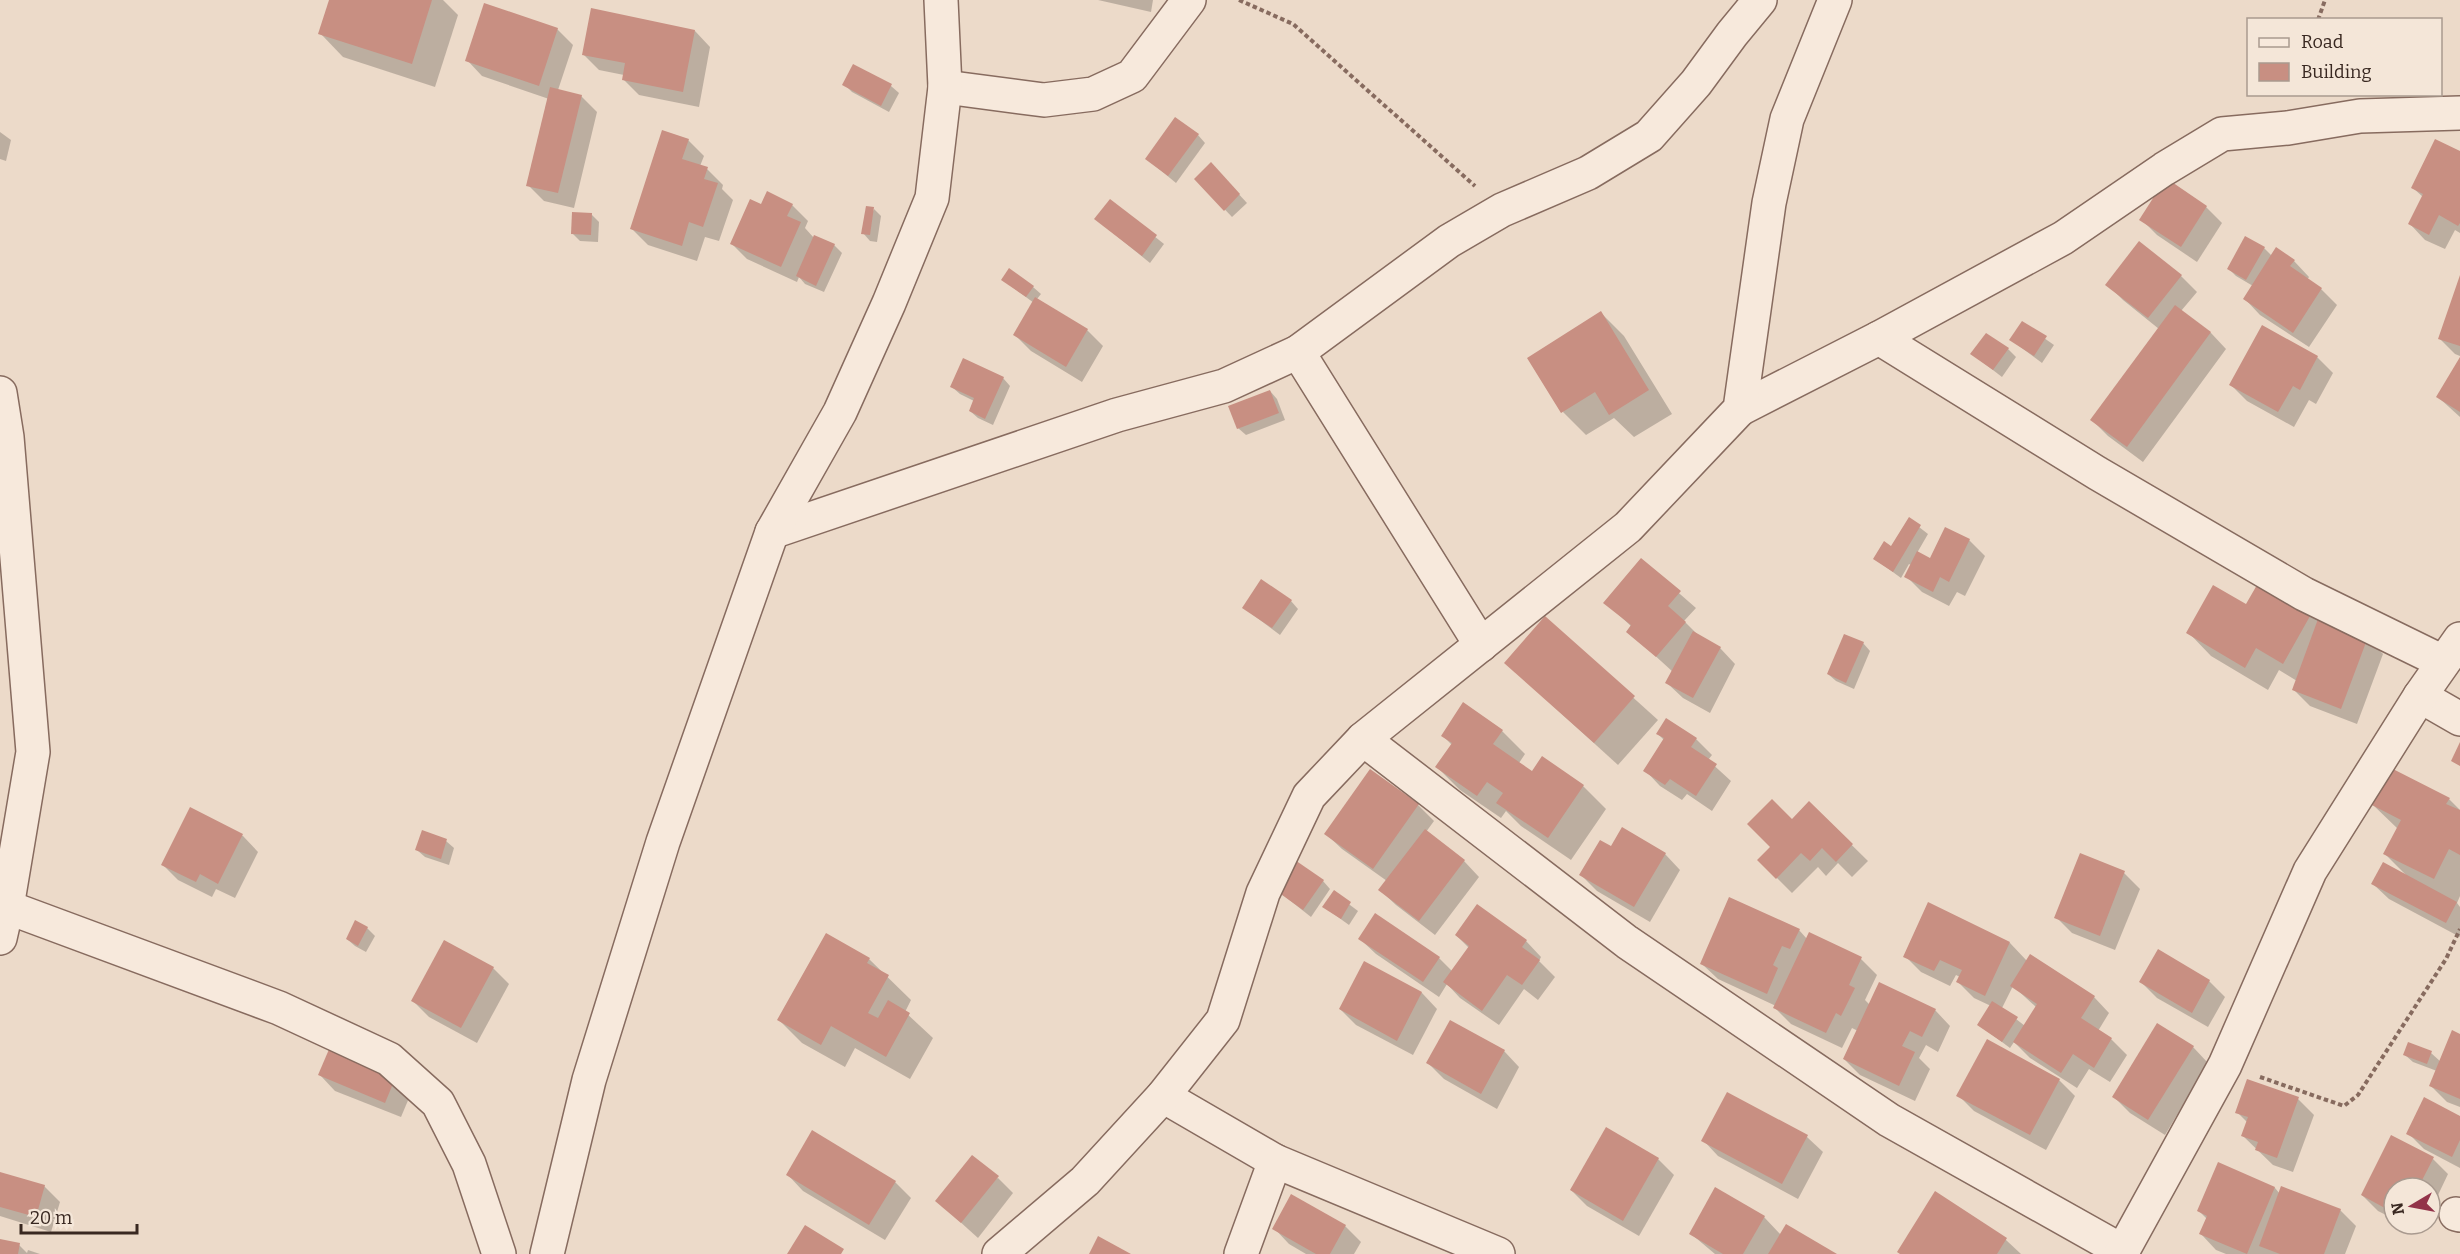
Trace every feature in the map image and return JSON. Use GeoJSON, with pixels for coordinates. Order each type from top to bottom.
{"type":"FeatureCollection","features":[{"type":"Feature","properties":{"kind":"street"},"geometry":{"type":"LineString","coordinates":[[547,1254],[589,1080],[659,853],[772,532],[840,412],[889,303],[932,198],[945,87],[941,0]]}},
{"type":"Feature","properties":{"kind":"street"},"geometry":{"type":"LineString","coordinates":[[945,87],[1044,100],[1093,94],[1132,76],[1189,0]]}},
{"type":"Feature","properties":{"kind":"street"},"geometry":{"type":"LineString","coordinates":[[772,532],[1117,416],[1224,386],[1298,352],[1402,273],[1449,241],[1502,210],[1588,173],[1649,136],[1696,83],[1732,33],[1760,0]]}},
{"type":"Feature","properties":{"kind":"street"},"geometry":{"type":"LineString","coordinates":[[1740,409],[1769,202],[1787,119],[1835,0]]}},
{"type":"Feature","properties":{"kind":"street"},"geometry":{"type":"LineString","coordinates":[[999,1254],[1085,1181],[1163,1095],[1223,1020],[1263,893],[1309,796],[1364,739],[1628,527],[1740,409],[1879,338],[2063,238],[2164,169],[2222,134],[2288,128],[2360,116],[2460,113]]}},
{"type":"Feature","properties":{"kind":"street"},"geometry":{"type":"LineString","coordinates":[[1364,739],[1627,942],[1889,1120],[2121,1253],[2225,1065],[2310,871],[2420,696],[2451,651],[2304,594],[2097,473],[1879,338]]}},
{"type":"Feature","properties":{"kind":"street"},"geometry":{"type":"LineString","coordinates":[[1298,352],[1481,645]]}},
{"type":"Feature","properties":{"kind":"street"},"geometry":{"type":"LineString","coordinates":[[0,393],[8,437],[13,652],[33,752],[4,922],[279,1008],[389,1059],[438,1104],[469,1164],[499,1254]]}},
{"type":"Feature","properties":{"kind":"street"},"geometry":{"type":"LineString","coordinates":[[2420,696],[2460,719]]}},
{"type":"Feature","properties":{"kind":"street"},"geometry":{"type":"LineString","coordinates":[[1163,1095],[1275,1161],[1498,1254]]}},
{"type":"Feature","properties":{"kind":"street"},"geometry":{"type":"LineString","coordinates":[[1241,1254],[1275,1161]]}},
{"type":"Feature","properties":{"kind":"path"},"geometry":{"type":"LineString","coordinates":[[1239,0],[1293,24],[1502,210]]}},
{"type":"Feature","properties":{"kind":"path"},"geometry":{"type":"LineString","coordinates":[[2319,18],[2325,0]]}},
{"type":"Feature","properties":{"kind":"path"},"geometry":{"type":"LineString","coordinates":[[2225,1065],[2344,1106],[2358,1095],[2446,959],[2460,929]]}},
{"type":"Feature","properties":{"kind":"building"},"geometry":{"type":"Polygon","coordinates":[[[329,0],[432,0],[412,64],[318,34],[329,0]]]}},
{"type":"Feature","properties":{"kind":"building"},"geometry":{"type":"Polygon","coordinates":[[[484,3],[558,28],[539,86],[465,61],[484,3]]]}},
{"type":"Feature","properties":{"kind":"building"},"geometry":{"type":"Polygon","coordinates":[[[591,8],[695,30],[683,92],[622,80],[625,63],[582,55],[591,8]]]}},
{"type":"Feature","properties":{"kind":"building"},"geometry":{"type":"Polygon","coordinates":[[[853,64],[892,84],[881,106],[842,85],[853,64]]]}},
{"type":"Feature","properties":{"kind":"building"},"geometry":{"type":"Polygon","coordinates":[[[550,87],[582,95],[558,193],[526,186],[550,87]]]}},
{"type":"Feature","properties":{"kind":"building"},"geometry":{"type":"Polygon","coordinates":[[[1175,117],[1199,134],[1168,176],[1145,159],[1175,117]]]}},
{"type":"Feature","properties":{"kind":"building"},"geometry":{"type":"Polygon","coordinates":[[[662,130],[689,139],[682,159],[708,167],[704,179],[718,183],[703,227],[689,222],[682,246],[630,229],[662,130]]]}},
{"type":"Feature","properties":{"kind":"building"},"geometry":{"type":"Polygon","coordinates":[[[2435,139],[2460,151],[2460,223],[2458,226],[2439,215],[2429,235],[2408,224],[2423,194],[2411,188],[2435,139]]]}},
{"type":"Feature","properties":{"kind":"building"},"geometry":{"type":"Polygon","coordinates":[[[1211,162],[1240,194],[1224,211],[1194,179],[1211,162]]]}},
{"type":"Feature","properties":{"kind":"building"},"geometry":{"type":"Polygon","coordinates":[[[2166,178],[2207,206],[2181,247],[2139,220],[2166,178]]]}},
{"type":"Feature","properties":{"kind":"building"},"geometry":{"type":"Polygon","coordinates":[[[767,191],[793,204],[787,216],[801,222],[781,267],[730,244],[750,199],[761,204],[767,191]]]}},
{"type":"Feature","properties":{"kind":"building"},"geometry":{"type":"Polygon","coordinates":[[[1110,199],[1157,235],[1142,256],[1094,219],[1110,199]]]}},
{"type":"Feature","properties":{"kind":"building"},"geometry":{"type":"Polygon","coordinates":[[[866,206],[874,207],[870,235],[861,234],[866,206]]]}},
{"type":"Feature","properties":{"kind":"building"},"geometry":{"type":"Polygon","coordinates":[[[572,212],[592,213],[591,235],[571,234],[572,212]]]}},
{"type":"Feature","properties":{"kind":"building"},"geometry":{"type":"Polygon","coordinates":[[[814,235],[835,244],[816,286],[796,276],[814,235]]]}},
{"type":"Feature","properties":{"kind":"building"},"geometry":{"type":"Polygon","coordinates":[[[2245,236],[2265,247],[2246,280],[2227,269],[2245,236]]]}},
{"type":"Feature","properties":{"kind":"building"},"geometry":{"type":"Polygon","coordinates":[[[2139,241],[2182,275],[2148,318],[2105,285],[2139,241]]]}},
{"type":"Feature","properties":{"kind":"building"},"geometry":{"type":"Polygon","coordinates":[[[2276,247],[2295,260],[2290,266],[2322,288],[2293,333],[2243,299],[2276,247]]]}},
{"type":"Feature","properties":{"kind":"building"},"geometry":{"type":"Polygon","coordinates":[[[1009,268],[1034,286],[1026,297],[1001,280],[1009,268]]]}},
{"type":"Feature","properties":{"kind":"building"},"geometry":{"type":"Polygon","coordinates":[[[2460,275],[2460,346],[2438,339],[2460,275]]]}},
{"type":"Feature","properties":{"kind":"building"},"geometry":{"type":"Polygon","coordinates":[[[1035,297],[1088,329],[1066,367],[1013,335],[1035,297]]]}},
{"type":"Feature","properties":{"kind":"building"},"geometry":{"type":"Polygon","coordinates":[[[2175,305],[2211,332],[2127,447],[2090,420],[2175,305]]]}},
{"type":"Feature","properties":{"kind":"building"},"geometry":{"type":"Polygon","coordinates":[[[1601,311],[1649,390],[1609,415],[1595,392],[1561,413],[1527,358],[1601,311]]]}},
{"type":"Feature","properties":{"kind":"building"},"geometry":{"type":"Polygon","coordinates":[[[2022,321],[2047,336],[2034,356],[2009,340],[2022,321]]]}},
{"type":"Feature","properties":{"kind":"building"},"geometry":{"type":"Polygon","coordinates":[[[2262,325],[2318,356],[2300,390],[2293,386],[2278,412],[2229,385],[2262,325]]]}},
{"type":"Feature","properties":{"kind":"building"},"geometry":{"type":"Polygon","coordinates":[[[1986,333],[2009,348],[1993,370],[1970,354],[1986,333]]]}},
{"type":"Feature","properties":{"kind":"building"},"geometry":{"type":"Polygon","coordinates":[[[2460,357],[2460,412],[2436,397],[2460,357]]]}},
{"type":"Feature","properties":{"kind":"building"},"geometry":{"type":"Polygon","coordinates":[[[963,358],[1004,377],[985,419],[969,411],[974,398],[950,387],[963,358]]]}},
{"type":"Feature","properties":{"kind":"building"},"geometry":{"type":"Polygon","coordinates":[[[1270,390],[1279,413],[1237,429],[1228,406],[1270,390]]]}},
{"type":"Feature","properties":{"kind":"building"},"geometry":{"type":"Polygon","coordinates":[[[1909,517],[1921,525],[1893,572],[1873,559],[1884,541],[1891,546],[1909,517]]]}},
{"type":"Feature","properties":{"kind":"building"},"geometry":{"type":"Polygon","coordinates":[[[1945,527],[1970,539],[1949,582],[1940,577],[1933,592],[1904,577],[1917,551],[1930,558],[1945,527]]]}},
{"type":"Feature","properties":{"kind":"building"},"geometry":{"type":"Polygon","coordinates":[[[1641,558],[1681,591],[1668,606],[1686,622],[1656,657],[1626,632],[1631,625],[1603,603],[1641,558]]]}},
{"type":"Feature","properties":{"kind":"building"},"geometry":{"type":"Polygon","coordinates":[[[2261,578],[2314,609],[2283,664],[2256,648],[2245,668],[2186,633],[2213,585],[2246,604],[2261,578]]]}},
{"type":"Feature","properties":{"kind":"building"},"geometry":{"type":"Polygon","coordinates":[[[1261,579],[1292,600],[1272,628],[1242,608],[1261,579]]]}},
{"type":"Feature","properties":{"kind":"building"},"geometry":{"type":"Polygon","coordinates":[[[1545,616],[1635,696],[1594,743],[1504,663],[1545,616]]]}},
{"type":"Feature","properties":{"kind":"building"},"geometry":{"type":"Polygon","coordinates":[[[2318,619],[2368,637],[2341,709],[2292,690],[2318,619]]]}},
{"type":"Feature","properties":{"kind":"building"},"geometry":{"type":"Polygon","coordinates":[[[1693,631],[1721,647],[1693,698],[1665,683],[1693,631]]]}},
{"type":"Feature","properties":{"kind":"building"},"geometry":{"type":"Polygon","coordinates":[[[1844,634],[1864,642],[1846,683],[1827,674],[1844,634]]]}},
{"type":"Feature","properties":{"kind":"building"},"geometry":{"type":"Polygon","coordinates":[[[1463,702],[1503,730],[1493,744],[1532,771],[1542,756],[1584,785],[1548,838],[1496,803],[1503,793],[1487,782],[1477,796],[1435,767],[1452,743],[1441,736],[1463,702]]]}},
{"type":"Feature","properties":{"kind":"building"},"geometry":{"type":"Polygon","coordinates":[[[1666,718],[1697,738],[1691,747],[1717,764],[1696,796],[1670,779],[1665,785],[1643,771],[1664,738],[1656,734],[1666,718]]]}},
{"type":"Feature","properties":{"kind":"building"},"geometry":{"type":"Polygon","coordinates":[[[2460,742],[2460,766],[2451,761],[2460,742]]]}},
{"type":"Feature","properties":{"kind":"building"},"geometry":{"type":"Polygon","coordinates":[[[2389,767],[2450,798],[2446,804],[2460,810],[2460,855],[2449,849],[2434,879],[2383,854],[2401,820],[2370,804],[2389,767]]]}},
{"type":"Feature","properties":{"kind":"building"},"geometry":{"type":"Polygon","coordinates":[[[1370,769],[1419,804],[1373,869],[1324,834],[1370,769]]]}},
{"type":"Feature","properties":{"kind":"building"},"geometry":{"type":"Polygon","coordinates":[[[1772,799],[1792,819],[1809,801],[1853,844],[1836,862],[1822,848],[1810,861],[1801,853],[1776,879],[1757,860],[1770,847],[1747,824],[1772,799]]]}},
{"type":"Feature","properties":{"kind":"building"},"geometry":{"type":"Polygon","coordinates":[[[190,807],[243,834],[218,884],[200,874],[196,882],[161,865],[190,807]]]}},
{"type":"Feature","properties":{"kind":"building"},"geometry":{"type":"Polygon","coordinates":[[[1622,827],[1666,853],[1634,907],[1579,875],[1600,840],[1611,846],[1622,827]]]}},
{"type":"Feature","properties":{"kind":"building"},"geometry":{"type":"Polygon","coordinates":[[[1425,829],[1465,860],[1419,921],[1378,890],[1425,829]]]}},
{"type":"Feature","properties":{"kind":"building"},"geometry":{"type":"Polygon","coordinates":[[[422,830],[447,839],[441,859],[415,850],[422,830]]]}},
{"type":"Feature","properties":{"kind":"building"},"geometry":{"type":"Polygon","coordinates":[[[2080,853],[2125,871],[2100,936],[2054,918],[2080,853]]]}},
{"type":"Feature","properties":{"kind":"building"},"geometry":{"type":"Polygon","coordinates":[[[1292,858],[1324,880],[1303,910],[1271,887],[1292,858]]]}},
{"type":"Feature","properties":{"kind":"building"},"geometry":{"type":"Polygon","coordinates":[[[2383,862],[2457,902],[2446,923],[2371,884],[2383,862]]]}},
{"type":"Feature","properties":{"kind":"building"},"geometry":{"type":"Polygon","coordinates":[[[1334,890],[1351,902],[1341,919],[1322,907],[1334,890]]]}},
{"type":"Feature","properties":{"kind":"building"},"geometry":{"type":"Polygon","coordinates":[[[1729,897],[1800,929],[1790,949],[1782,946],[1773,965],[1778,968],[1767,994],[1700,964],[1729,897]]]}},
{"type":"Feature","properties":{"kind":"building"},"geometry":{"type":"Polygon","coordinates":[[[1928,902],[2010,942],[1985,996],[1956,982],[1962,970],[1940,960],[1934,971],[1903,957],[1928,902]]]}},
{"type":"Feature","properties":{"kind":"building"},"geometry":{"type":"Polygon","coordinates":[[[1477,904],[1527,940],[1522,947],[1540,960],[1522,985],[1507,975],[1482,1011],[1443,982],[1469,946],[1455,935],[1477,904]]]}},
{"type":"Feature","properties":{"kind":"building"},"geometry":{"type":"Polygon","coordinates":[[[1375,913],[1440,957],[1423,982],[1358,939],[1375,913]]]}},
{"type":"Feature","properties":{"kind":"building"},"geometry":{"type":"Polygon","coordinates":[[[355,920],[368,927],[358,946],[346,939],[355,920]]]}},
{"type":"Feature","properties":{"kind":"building"},"geometry":{"type":"Polygon","coordinates":[[[1809,932],[1862,957],[1849,985],[1855,988],[1841,1016],[1836,1013],[1826,1033],[1773,1008],[1809,932]]]}},
{"type":"Feature","properties":{"kind":"building"},"geometry":{"type":"Polygon","coordinates":[[[826,933],[870,958],[867,963],[889,975],[868,1013],[878,1018],[888,1000],[910,1013],[886,1057],[831,1026],[821,1045],[777,1020],[826,933]]]}},
{"type":"Feature","properties":{"kind":"building"},"geometry":{"type":"Polygon","coordinates":[[[444,940],[494,967],[461,1028],[411,1001],[444,940]]]}},
{"type":"Feature","properties":{"kind":"building"},"geometry":{"type":"Polygon","coordinates":[[[2158,949],[2210,980],[2192,1013],[2139,982],[2158,949]]]}},
{"type":"Feature","properties":{"kind":"building"},"geometry":{"type":"Polygon","coordinates":[[[2030,954],[2095,996],[2081,1018],[2112,1038],[2094,1068],[2073,1054],[2061,1073],[2013,1042],[2037,1004],[2010,986],[2030,954]]]}},
{"type":"Feature","properties":{"kind":"building"},"geometry":{"type":"Polygon","coordinates":[[[1364,961],[1422,992],[1397,1041],[1339,1009],[1364,961]]]}},
{"type":"Feature","properties":{"kind":"building"},"geometry":{"type":"Polygon","coordinates":[[[1879,982],[1936,1009],[1922,1037],[1910,1031],[1902,1046],[1915,1052],[1899,1086],[1843,1059],[1879,982]]]}},
{"type":"Feature","properties":{"kind":"building"},"geometry":{"type":"Polygon","coordinates":[[[1992,1001],[2018,1017],[2002,1042],[1977,1025],[1992,1001]]]}},
{"type":"Feature","properties":{"kind":"building"},"geometry":{"type":"Polygon","coordinates":[[[1450,1020],[1505,1050],[1481,1094],[1426,1063],[1450,1020]]]}},
{"type":"Feature","properties":{"kind":"building"},"geometry":{"type":"Polygon","coordinates":[[[2157,1023],[2194,1046],[2148,1120],[2112,1097],[2157,1023]]]}},
{"type":"Feature","properties":{"kind":"building"},"geometry":{"type":"Polygon","coordinates":[[[2452,1030],[2460,1034],[2460,1099],[2429,1086],[2452,1030]]]}},
{"type":"Feature","properties":{"kind":"building"},"geometry":{"type":"Polygon","coordinates":[[[1987,1039],[2060,1079],[2030,1135],[1956,1096],[1987,1039]]]}},
{"type":"Feature","properties":{"kind":"building"},"geometry":{"type":"Polygon","coordinates":[[[2408,1042],[2432,1051],[2427,1064],[2403,1055],[2408,1042]]]}},
{"type":"Feature","properties":{"kind":"building"},"geometry":{"type":"Polygon","coordinates":[[[330,1047],[397,1074],[385,1103],[318,1075],[330,1047]]]}},
{"type":"Feature","properties":{"kind":"building"},"geometry":{"type":"Polygon","coordinates":[[[2247,1079],[2299,1097],[2277,1158],[2255,1150],[2258,1142],[2241,1136],[2248,1117],[2235,1113],[2247,1079]]]}},
{"type":"Feature","properties":{"kind":"building"},"geometry":{"type":"Polygon","coordinates":[[[1727,1092],[1808,1135],[1782,1184],[1701,1141],[1727,1092]]]}},
{"type":"Feature","properties":{"kind":"building"},"geometry":{"type":"Polygon","coordinates":[[[2424,1097],[2460,1116],[2460,1140],[2452,1157],[2406,1134],[2424,1097]]]}},
{"type":"Feature","properties":{"kind":"building"},"geometry":{"type":"Polygon","coordinates":[[[1606,1127],[1659,1158],[1623,1221],[1570,1190],[1606,1127]]]}},
{"type":"Feature","properties":{"kind":"building"},"geometry":{"type":"Polygon","coordinates":[[[812,1130],[896,1181],[869,1225],[786,1175],[812,1130]]]}},
{"type":"Feature","properties":{"kind":"building"},"geometry":{"type":"Polygon","coordinates":[[[2391,1135],[2434,1157],[2424,1176],[2382,1176],[2382,1206],[2361,1195],[2391,1135]]]}},
{"type":"Feature","properties":{"kind":"building"},"geometry":{"type":"Polygon","coordinates":[[[972,1155],[999,1176],[961,1223],[935,1201],[972,1155]]]}},
{"type":"Feature","properties":{"kind":"building"},"geometry":{"type":"Polygon","coordinates":[[[2218,1162],[2275,1187],[2247,1254],[2199,1234],[2207,1216],[2197,1211],[2218,1162]]]}},
{"type":"Feature","properties":{"kind":"building"},"geometry":{"type":"Polygon","coordinates":[[[0,1172],[45,1185],[36,1217],[0,1207],[0,1172]]]}},
{"type":"Feature","properties":{"kind":"building"},"geometry":{"type":"Polygon","coordinates":[[[2281,1186],[2341,1209],[2324,1254],[2280,1254],[2259,1246],[2281,1186]]]}},
{"type":"Feature","properties":{"kind":"building"},"geometry":{"type":"Polygon","coordinates":[[[1715,1187],[1765,1216],[1743,1254],[1723,1254],[1689,1234],[1715,1187]]]}},
{"type":"Feature","properties":{"kind":"building"},"geometry":{"type":"Polygon","coordinates":[[[1935,1191],[2007,1238],[1997,1254],[1900,1254],[1897,1252],[1935,1191]]]}},
{"type":"Feature","properties":{"kind":"building"},"geometry":{"type":"Polygon","coordinates":[[[1291,1194],[1346,1225],[1330,1254],[1316,1254],[1272,1229],[1291,1194]]]}},
{"type":"Feature","properties":{"kind":"building"},"geometry":{"type":"Polygon","coordinates":[[[1786,1224],[1837,1254],[1768,1254],[1786,1224]]]}},
{"type":"Feature","properties":{"kind":"building"},"geometry":{"type":"Polygon","coordinates":[[[805,1225],[844,1249],[841,1254],[787,1254],[805,1225]]]}},
{"type":"Feature","properties":{"kind":"building"},"geometry":{"type":"Polygon","coordinates":[[[1098,1236],[1131,1254],[1089,1254],[1098,1236]]]}},
{"type":"Feature","properties":{"kind":"building"},"geometry":{"type":"Polygon","coordinates":[[[0,1239],[20,1243],[18,1254],[0,1254],[0,1239]]]}}]}
